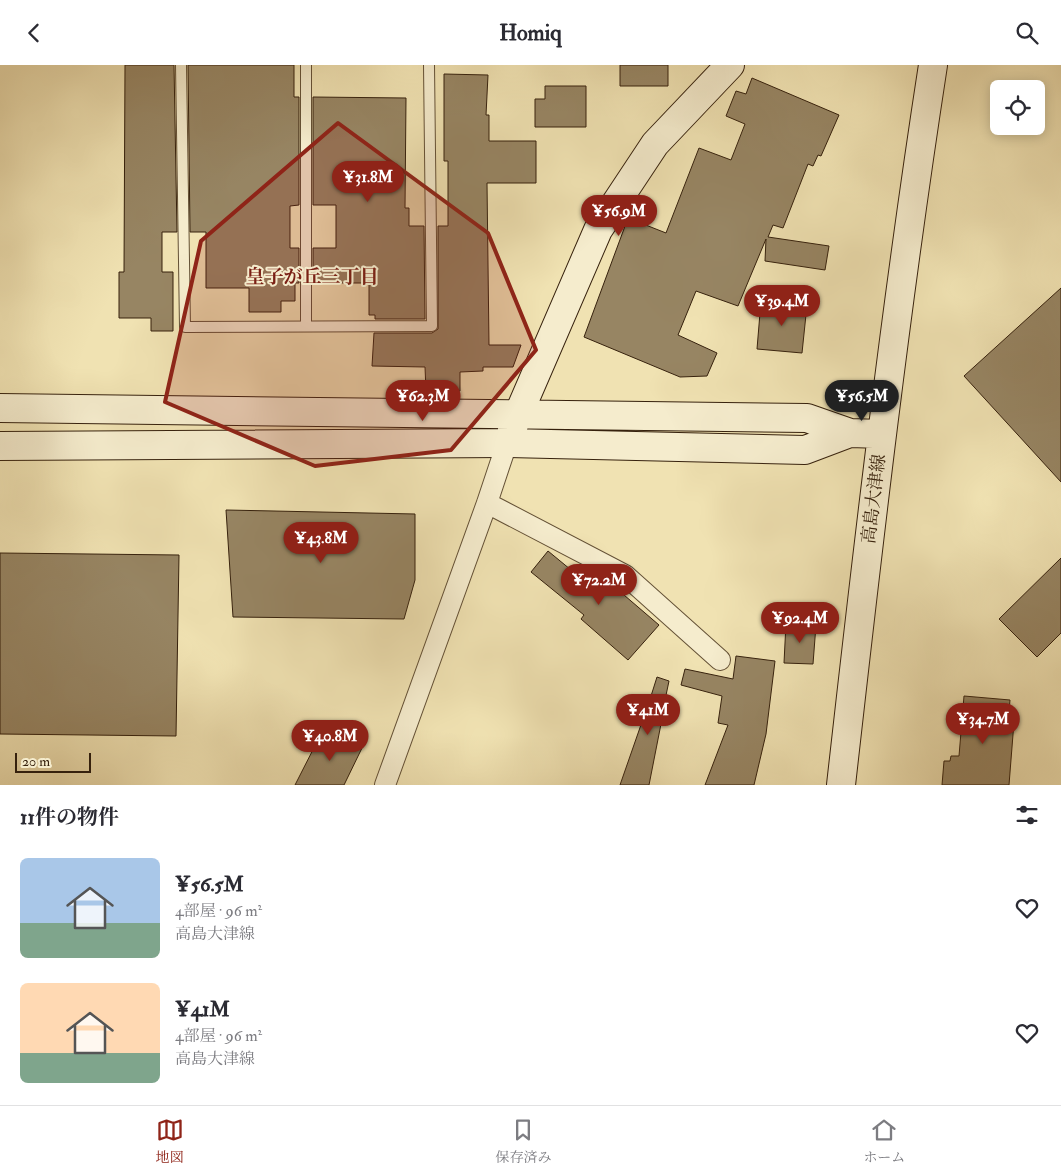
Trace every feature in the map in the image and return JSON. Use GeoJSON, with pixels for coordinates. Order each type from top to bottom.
{"type":"FeatureCollection","features":[{"type":"Feature","properties":{"kind":"street"},"geometry":{"type":"LineString","coordinates":[[385,785],[487,503],[506,443],[598,230],[655,144],[730,65]]}},
{"type":"Feature","properties":{"kind":"street","name":"高島大津線"},"geometry":{"type":"LineString","coordinates":[[841,785],[882,434],[914,185],[932,65]]}},
{"type":"Feature","properties":{"kind":"street"},"geometry":{"type":"LineString","coordinates":[[0,408],[806,418],[850,433],[882,434]]}},
{"type":"Feature","properties":{"kind":"street"},"geometry":{"type":"LineString","coordinates":[[0,445],[506,443],[805,450],[850,433]]}},
{"type":"Feature","properties":{"kind":"street"},"geometry":{"type":"LineString","coordinates":[[487,503],[625,575],[720,660]]}},
{"type":"Feature","properties":{"kind":"lane"},"geometry":{"type":"LineString","coordinates":[[181,65],[185,327],[432,326],[429,65]]}},
{"type":"Feature","properties":{"kind":"lane"},"geometry":{"type":"LineString","coordinates":[[306,65],[306,326]]}},
{"type":"Feature","properties":{"kind":"highlighted area"},"geometry":{"type":"Polygon","coordinates":[[[338,123],[488,233],[536,350],[451,450],[315,466],[165,402],[201,241],[338,123]]]}},
{"type":"Feature","properties":{"kind":"building"},"geometry":{"type":"Polygon","coordinates":[[[125,65],[174,65],[177,232],[162,232],[162,272],[173,272],[173,331],[151,331],[151,318],[119,318],[119,272],[124,272],[125,65]]]}},
{"type":"Feature","properties":{"kind":"building"},"geometry":{"type":"Polygon","coordinates":[[[188,65],[294,65],[294,97],[299,97],[299,205],[290,206],[290,248],[299,248],[299,283],[295,283],[295,301],[281,301],[281,312],[249,312],[249,288],[206,288],[206,232],[190,232],[188,65]]]}},
{"type":"Feature","properties":{"kind":"building"},"geometry":{"type":"Polygon","coordinates":[[[620,65],[668,65],[668,86],[620,86],[620,65]]]}},
{"type":"Feature","properties":{"kind":"building"},"geometry":{"type":"Polygon","coordinates":[[[444,74],[488,75],[486,115],[489,115],[489,141],[536,141],[536,183],[487,183],[489,345],[521,345],[513,367],[483,367],[483,371],[460,372],[460,391],[426,391],[425,367],[372,366],[374,333],[432,333],[438,329],[438,226],[448,226],[448,161],[444,161],[444,74]]]}},
{"type":"Feature","properties":{"kind":"building"},"geometry":{"type":"Polygon","coordinates":[[[752,78],[839,115],[821,156],[818,155],[813,166],[808,164],[783,228],[773,225],[768,237],[829,246],[825,270],[765,261],[766,239],[738,306],[696,291],[678,335],[717,353],[707,376],[680,377],[584,337],[628,218],[666,233],[699,148],[731,160],[745,124],[726,116],[736,91],[746,94],[752,78]]]}},
{"type":"Feature","properties":{"kind":"building"},"geometry":{"type":"Polygon","coordinates":[[[545,86],[586,86],[586,127],[535,127],[535,99],[545,99],[545,86]]]}},
{"type":"Feature","properties":{"kind":"building"},"geometry":{"type":"Polygon","coordinates":[[[313,97],[406,98],[405,208],[409,208],[409,226],[424,226],[425,319],[375,319],[375,315],[369,315],[369,283],[313,283],[313,248],[336,248],[336,205],[313,205],[313,97]]]}},
{"type":"Feature","properties":{"kind":"building"},"geometry":{"type":"Polygon","coordinates":[[[1061,288],[1061,482],[964,376],[1061,288]]]}},
{"type":"Feature","properties":{"kind":"building"},"geometry":{"type":"Polygon","coordinates":[[[761,301],[807,305],[802,353],[757,349],[761,301]]]}},
{"type":"Feature","properties":{"kind":"building"},"geometry":{"type":"Polygon","coordinates":[[[226,510],[415,514],[415,580],[404,619],[233,617],[226,510]]]}},
{"type":"Feature","properties":{"kind":"building"},"geometry":{"type":"Polygon","coordinates":[[[548,551],[593,588],[603,577],[659,625],[628,660],[581,619],[584,615],[531,572],[548,551]]]}},
{"type":"Feature","properties":{"kind":"building"},"geometry":{"type":"Polygon","coordinates":[[[0,553],[179,555],[176,736],[0,734],[0,553]]]}},
{"type":"Feature","properties":{"kind":"building"},"geometry":{"type":"Polygon","coordinates":[[[1061,558],[1061,633],[1037,657],[999,619],[1061,558]]]}},
{"type":"Feature","properties":{"kind":"building"},"geometry":{"type":"Polygon","coordinates":[[[786,623],[816,625],[813,664],[784,663],[786,623]]]}},
{"type":"Feature","properties":{"kind":"building"},"geometry":{"type":"Polygon","coordinates":[[[736,656],[775,661],[766,734],[754,785],[705,785],[728,725],[718,723],[722,696],[681,685],[685,669],[733,679],[736,656]]]}},
{"type":"Feature","properties":{"kind":"building"},"geometry":{"type":"Polygon","coordinates":[[[657,677],[669,681],[665,700],[673,702],[666,725],[661,724],[649,785],[620,785],[643,719],[641,718],[648,695],[651,696],[657,677]]]}},
{"type":"Feature","properties":{"kind":"building"},"geometry":{"type":"Polygon","coordinates":[[[964,696],[1010,700],[1008,722],[1014,722],[1009,785],[942,785],[944,761],[950,761],[951,756],[959,756],[964,696]]]}},
{"type":"Feature","properties":{"kind":"building"},"geometry":{"type":"Polygon","coordinates":[[[322,732],[333,738],[335,735],[362,748],[344,785],[295,785],[322,732]]]}},
{"type":"Feature","properties":{"kind":"district","name":"皇子が丘三丁目"},"geometry":{"type":"Point","coordinates":[312,277]}}]}
